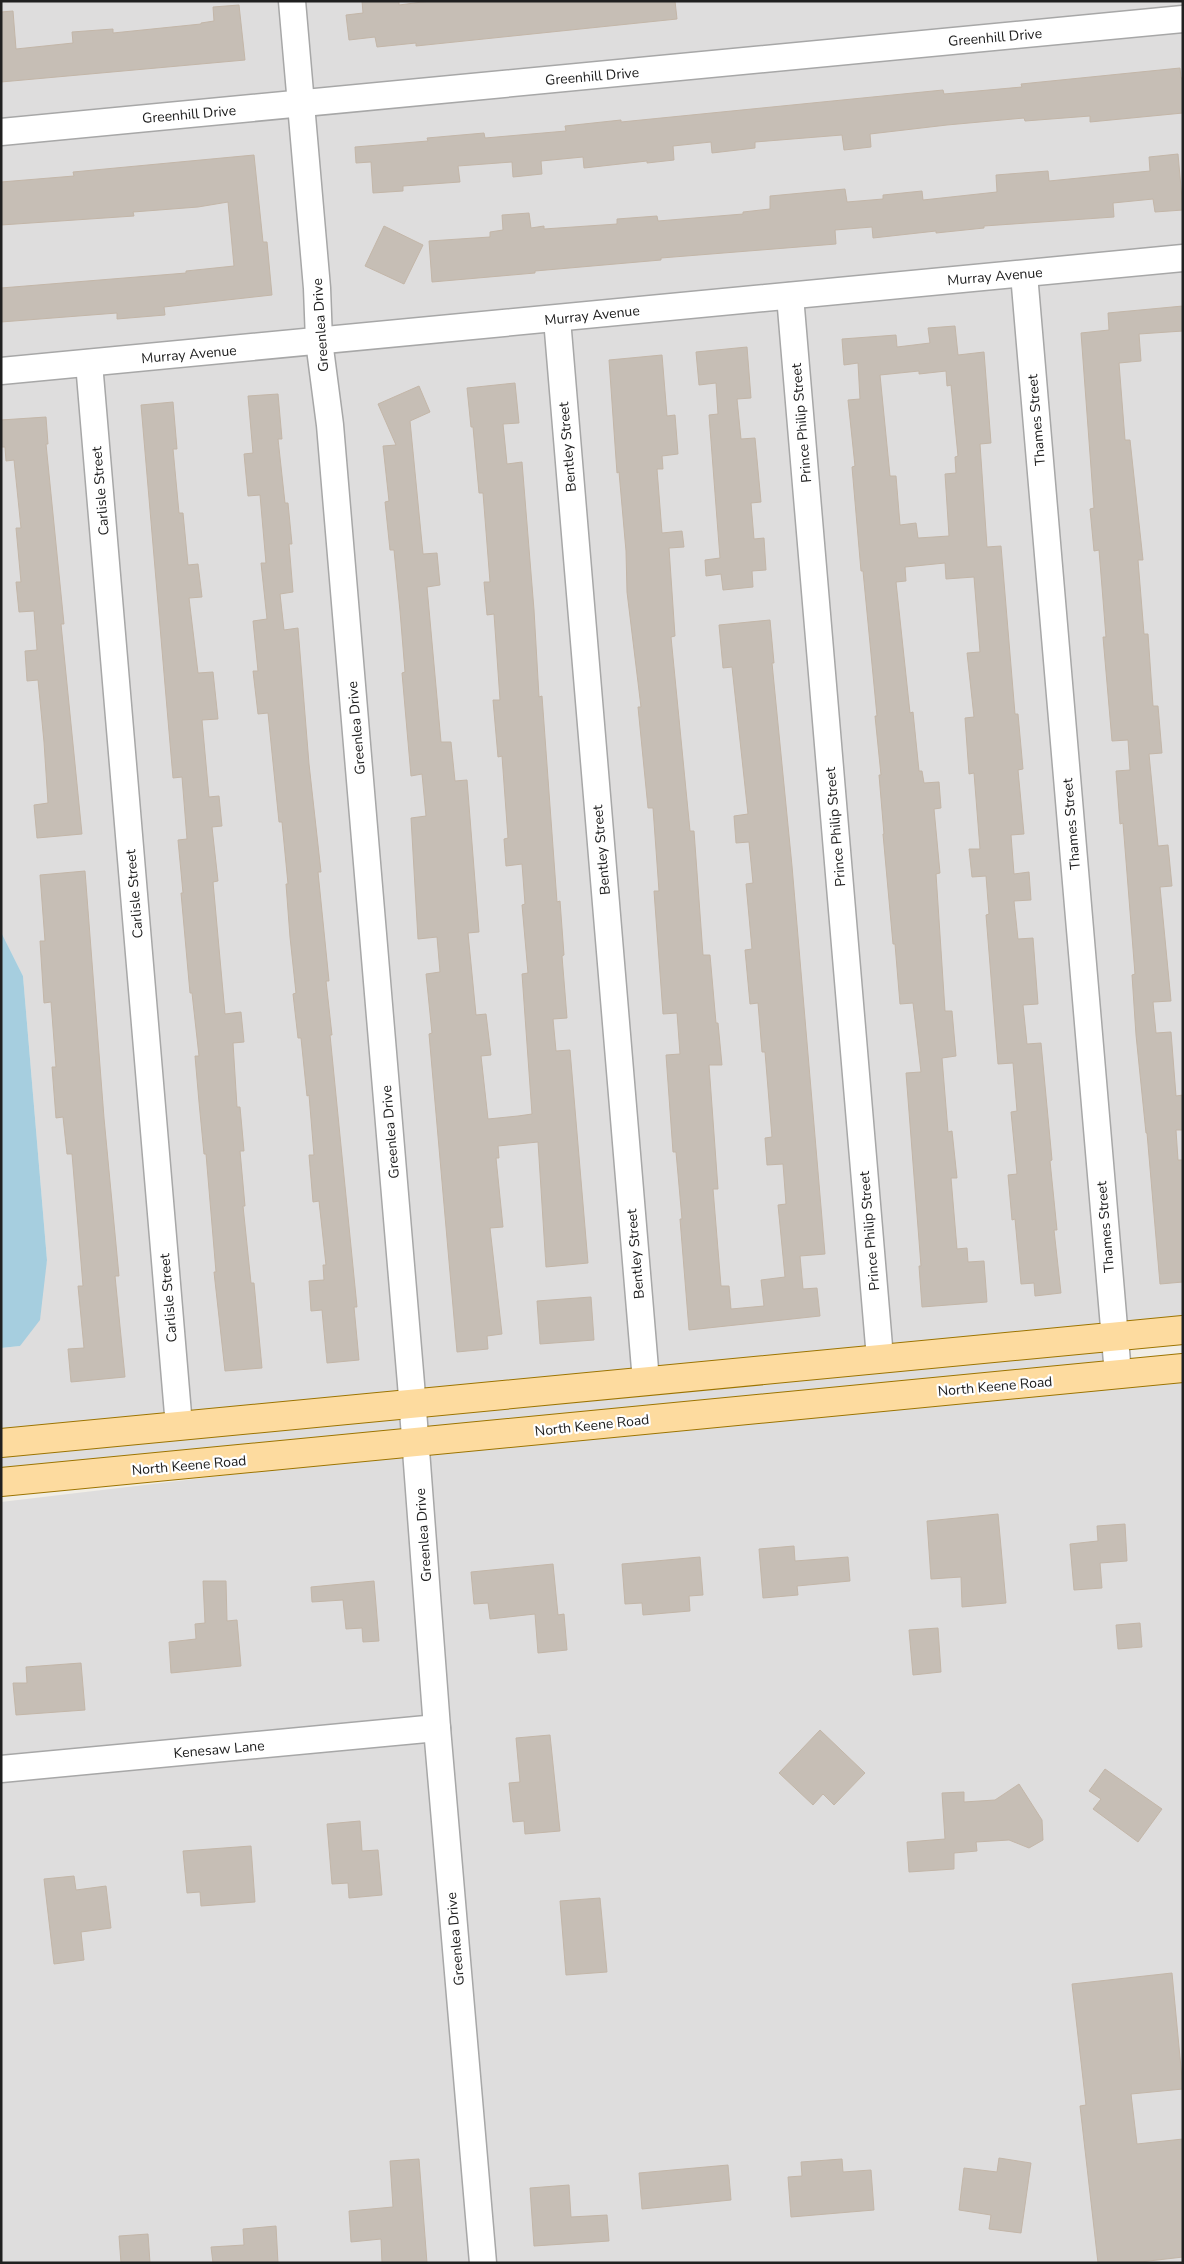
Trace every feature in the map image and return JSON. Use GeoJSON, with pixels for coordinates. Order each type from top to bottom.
{"type":"FeatureCollection","features":[{"type":"Feature","properties":{"kind":"main road"},"geometry":{"type":"LineString","coordinates":[[1,1443],[1183,1330]]}},
{"type":"Feature","properties":{"kind":"main road","name":"North Keene Road"},"geometry":{"type":"LineString","coordinates":[[1,1482],[1183,1368]]}},
{"type":"Feature","properties":{"kind":"street","name":"Greenlea Drive"},"geometry":{"type":"LineString","coordinates":[[292,1],[317,288],[319,341],[330,425],[413,1404],[482,2263]]}},
{"type":"Feature","properties":{"kind":"street","name":"Greenhill Drive"},"geometry":{"type":"LineString","coordinates":[[1,132],[1183,19]]}},
{"type":"Feature","properties":{"kind":"street","name":"Murray Avenue"},"geometry":{"type":"LineString","coordinates":[[1,372],[1183,258]]}},
{"type":"Feature","properties":{"kind":"street","name":"Thames Street"},"geometry":{"type":"LineString","coordinates":[[1024,274],[1118,1374]]}},
{"type":"Feature","properties":{"kind":"street","name":"Prince Philip Street"},"geometry":{"type":"LineString","coordinates":[[790,296],[880,1358]]}},
{"type":"Feature","properties":{"kind":"street","name":"Bentley Street"},"geometry":{"type":"LineString","coordinates":[[557,319],[646,1381]]}},
{"type":"Feature","properties":{"kind":"street","name":"Carlisle Street"},"geometry":{"type":"LineString","coordinates":[[89,363],[179,1426]]}},
{"type":"Feature","properties":{"kind":"street","name":"Kenesaw Lane"},"geometry":{"type":"LineString","coordinates":[[1,1769],[438,1728]]}},
{"type":"Feature","properties":{"kind":"shaded area"},"geometry":{"type":"Polygon","coordinates":[[[1,1],[281,1],[288,94],[1,122],[1,1]]]}},
{"type":"Feature","properties":{"kind":"shaded area"},"geometry":{"type":"Polygon","coordinates":[[[304,1],[1183,1],[1183,9],[311,92],[304,1]]]}},
{"type":"Feature","properties":{"kind":"shaded area"},"geometry":{"type":"Polygon","coordinates":[[[1183,30],[1183,248],[330,330],[313,112],[1183,30]]]}},
{"type":"Feature","properties":{"kind":"shaded area"},"geometry":{"type":"Polygon","coordinates":[[[290,114],[307,332],[1,361],[1,142],[290,114]]]}},
{"type":"Feature","properties":{"kind":"shaded area"},"geometry":{"type":"Polygon","coordinates":[[[1183,268],[1183,1319],[1125,1325],[1036,283],[1183,268]]]}},
{"type":"Feature","properties":{"kind":"shaded area"},"geometry":{"type":"Polygon","coordinates":[[[1013,285],[1102,1327],[891,1347],[803,304],[1013,285]]]}},
{"type":"Feature","properties":{"kind":"shaded area"},"geometry":{"type":"Polygon","coordinates":[[[780,307],[868,1350],[657,1370],[569,328],[780,307]]]}},
{"type":"Feature","properties":{"kind":"shaded area"},"geometry":{"type":"Polygon","coordinates":[[[546,330],[634,1372],[423,1393],[332,350],[546,330]]]}},
{"type":"Feature","properties":{"kind":"shaded area"},"geometry":{"type":"Polygon","coordinates":[[[309,353],[319,426],[400,1395],[190,1415],[101,372],[309,353]]]}},
{"type":"Feature","properties":{"kind":"shaded area"},"geometry":{"type":"Polygon","coordinates":[[[79,374],[167,1417],[1,1433],[1,1348],[20,1346],[47,1260],[23,976],[1,932],[1,382],[79,374]]]}},
{"type":"Feature","properties":{"kind":"shaded area"},"geometry":{"type":"Polygon","coordinates":[[[1104,1348],[1105,1365],[427,1430],[425,1413],[1104,1348]]]}},
{"type":"Feature","properties":{"kind":"shaded area"},"geometry":{"type":"Polygon","coordinates":[[[1183,1378],[1183,2263],[494,2263],[428,1452],[1183,1378]]]}},
{"type":"Feature","properties":{"kind":"shaded area"},"geometry":{"type":"Polygon","coordinates":[[[402,1415],[404,1432],[1,1471],[1,1453],[402,1415]]]}},
{"type":"Feature","properties":{"kind":"shaded area"},"geometry":{"type":"Polygon","coordinates":[[[405,1454],[425,1719],[1,1759],[1,1502],[405,1454]]]}},
{"type":"Feature","properties":{"kind":"shaded area"},"geometry":{"type":"Polygon","coordinates":[[[427,1739],[471,2263],[1,2263],[1,1780],[427,1739]]]}},
{"type":"Feature","properties":{"kind":"water"},"geometry":{"type":"Polygon","coordinates":[[[1,932],[23,976],[47,1260],[40,1320],[20,1346],[1,1348],[1,932]]]}},
{"type":"Feature","properties":{"kind":"building"},"geometry":{"type":"Polygon","coordinates":[[[362,1],[399,1],[399,5],[430,1],[675,1],[677,19],[416,46],[416,43],[377,47],[375,37],[349,40],[346,15],[363,13],[362,1]]]}},
{"type":"Feature","properties":{"kind":"building"},"geometry":{"type":"Polygon","coordinates":[[[239,5],[245,60],[1,82],[1,12],[13,11],[16,49],[73,43],[72,32],[113,29],[113,33],[201,24],[214,21],[213,7],[239,5]]]}},
{"type":"Feature","properties":{"kind":"building"},"geometry":{"type":"Polygon","coordinates":[[[1180,68],[1181,78],[1183,78],[1183,113],[1090,122],[1090,116],[1025,121],[1024,118],[947,125],[870,134],[871,147],[844,150],[842,135],[755,142],[755,148],[712,153],[711,142],[673,146],[674,160],[584,168],[583,157],[541,161],[542,174],[513,177],[512,162],[458,166],[460,182],[403,186],[403,191],[373,193],[371,162],[356,163],[355,147],[428,141],[427,138],[484,133],[485,138],[566,131],[565,126],[621,120],[621,122],[943,90],[944,94],[1022,87],[1021,84],[1180,68]]]}},
{"type":"Feature","properties":{"kind":"building"},"geometry":{"type":"Polygon","coordinates":[[[1178,154],[1183,210],[1155,212],[1153,199],[1113,203],[1114,217],[984,226],[984,228],[873,238],[872,227],[835,230],[836,244],[661,258],[661,260],[432,282],[429,241],[490,237],[490,232],[503,230],[502,215],[529,213],[531,228],[544,226],[544,229],[617,224],[617,219],[657,216],[658,221],[743,214],[743,212],[770,209],[770,196],[845,189],[847,202],[883,199],[883,195],[922,191],[923,200],[997,192],[996,175],[1048,171],[1049,181],[1150,171],[1149,157],[1178,154]]]}},
{"type":"Feature","properties":{"kind":"building"},"geometry":{"type":"Polygon","coordinates":[[[254,155],[263,242],[267,242],[272,295],[164,307],[165,315],[117,319],[117,313],[1,322],[1,288],[186,273],[186,271],[234,266],[228,202],[198,207],[133,212],[134,216],[1,225],[1,182],[74,176],[73,172],[254,155]]]}},
{"type":"Feature","properties":{"kind":"building"},"geometry":{"type":"Polygon","coordinates":[[[384,226],[423,245],[404,284],[365,266],[384,226]]]}},
{"type":"Feature","properties":{"kind":"building"},"geometry":{"type":"Polygon","coordinates":[[[1183,306],[1183,331],[1139,334],[1141,361],[1119,363],[1125,440],[1130,440],[1143,560],[1138,560],[1144,634],[1148,634],[1153,706],[1158,706],[1162,753],[1149,754],[1158,846],[1168,845],[1172,886],[1160,887],[1171,1001],[1153,1002],[1156,1033],[1171,1032],[1176,1096],[1183,1095],[1183,1130],[1176,1130],[1178,1160],[1183,1160],[1183,1282],[1160,1284],[1147,1133],[1136,1035],[1132,975],[1135,974],[1123,823],[1120,824],[1116,771],[1130,770],[1128,740],[1112,741],[1103,637],[1106,637],[1099,550],[1094,551],[1090,509],[1094,508],[1081,333],[1109,330],[1108,313],[1183,306]]]}},
{"type":"Feature","properties":{"kind":"building"},"geometry":{"type":"Polygon","coordinates":[[[955,326],[958,355],[984,352],[991,443],[980,444],[987,547],[1001,546],[1015,714],[1018,714],[1023,769],[1018,770],[1024,834],[1011,835],[1014,874],[1029,872],[1031,900],[1014,901],[1018,939],[1033,938],[1038,1004],[1023,1005],[1027,1044],[1041,1043],[1057,1230],[1054,1230],[1061,1293],[1035,1296],[1034,1283],[1021,1284],[1015,1219],[1012,1220],[1008,1175],[1017,1174],[1011,1112],[1017,1111],[1013,1063],[998,1064],[986,915],[989,914],[986,876],[972,877],[969,849],[980,849],[974,773],[969,774],[965,718],[974,717],[967,653],[980,652],[974,577],[946,579],[945,563],[905,567],[906,581],[896,582],[910,713],[913,712],[919,771],[922,771],[924,783],[939,782],[941,808],[934,809],[940,873],[936,874],[945,1011],[952,1011],[956,1056],[942,1058],[948,1132],[952,1131],[957,1178],[951,1178],[957,1249],[967,1248],[968,1262],[984,1261],[987,1302],[922,1307],[919,1266],[921,1266],[906,1073],[921,1072],[913,1003],[900,1004],[895,944],[893,944],[883,834],[879,775],[881,775],[875,716],[877,716],[852,467],[855,466],[848,400],[860,399],[858,363],[844,365],[842,339],[896,335],[897,347],[930,343],[928,328],[955,326]],[[919,371],[880,375],[890,476],[896,476],[900,525],[916,523],[918,538],[949,536],[945,474],[956,473],[955,457],[958,456],[951,385],[947,386],[946,371],[919,374],[919,371]]]}},
{"type":"Feature","properties":{"kind":"building"},"geometry":{"type":"Polygon","coordinates":[[[747,347],[751,398],[737,399],[741,439],[755,438],[761,502],[751,503],[754,539],[764,538],[766,570],[752,571],[753,587],[723,590],[721,574],[706,576],[705,560],[720,558],[709,415],[718,414],[716,383],[699,385],[696,352],[747,347]]]}},
{"type":"Feature","properties":{"kind":"building"},"geometry":{"type":"Polygon","coordinates":[[[662,355],[667,416],[675,415],[678,454],[662,456],[663,469],[657,469],[662,533],[682,531],[684,547],[669,548],[675,636],[671,637],[690,831],[694,831],[703,955],[710,955],[722,1065],[709,1065],[718,1189],[713,1189],[721,1286],[729,1286],[731,1309],[764,1306],[761,1280],[785,1277],[778,1205],[786,1204],[783,1164],[767,1165],[765,1138],[772,1137],[765,1052],[762,1052],[758,1003],[750,1004],[745,950],[752,949],[746,884],[753,883],[749,842],[736,843],[734,816],[748,814],[732,667],[723,668],[719,625],[770,620],[774,663],[772,663],[792,866],[825,1254],[800,1256],[803,1289],[817,1288],[820,1316],[689,1330],[680,1219],[682,1219],[676,1152],[673,1152],[666,1055],[680,1054],[677,1013],[663,1014],[654,891],[659,891],[653,808],[648,808],[638,707],[641,707],[627,592],[626,551],[619,472],[617,473],[609,360],[662,355]]]}},
{"type":"Feature","properties":{"kind":"building"},"geometry":{"type":"Polygon","coordinates":[[[515,383],[519,423],[503,424],[507,464],[522,462],[539,697],[542,696],[557,902],[560,901],[564,955],[562,956],[567,1018],[553,1019],[556,1051],[570,1050],[588,1263],[546,1267],[538,1142],[498,1146],[499,1158],[496,1158],[503,1227],[490,1228],[502,1334],[487,1336],[488,1349],[457,1352],[429,1034],[432,1033],[426,974],[440,972],[437,937],[418,939],[411,818],[426,816],[422,774],[411,776],[402,673],[405,672],[400,611],[394,550],[390,550],[385,502],[389,501],[383,446],[396,445],[378,404],[419,386],[430,412],[410,421],[423,554],[437,553],[440,585],[427,587],[441,742],[451,742],[455,781],[467,780],[479,932],[468,933],[476,1015],[486,1014],[491,1055],[481,1056],[488,1119],[532,1114],[522,974],[528,973],[522,905],[525,904],[522,864],[506,866],[504,839],[508,838],[502,756],[498,757],[493,700],[500,700],[494,614],[487,615],[484,582],[490,582],[483,493],[479,493],[473,427],[471,427],[467,388],[515,383]]]}},
{"type":"Feature","properties":{"kind":"building"},"geometry":{"type":"Polygon","coordinates":[[[278,394],[282,439],[278,439],[285,503],[288,503],[292,544],[289,544],[293,592],[280,594],[284,630],[298,628],[309,764],[321,872],[318,872],[329,981],[326,981],[332,1035],[330,1035],[357,1307],[354,1307],[359,1360],[327,1363],[322,1310],[311,1311],[309,1281],[324,1280],[323,1265],[326,1265],[319,1201],[313,1202],[309,1155],[314,1155],[309,1095],[307,1096],[301,1038],[298,1038],[293,994],[296,993],[282,822],[279,822],[268,713],[258,714],[253,671],[258,671],[253,621],[267,619],[261,563],[266,563],[260,495],[248,496],[244,454],[253,453],[248,396],[278,394]]]}},
{"type":"Feature","properties":{"kind":"building"},"geometry":{"type":"Polygon","coordinates":[[[173,402],[177,449],[173,449],[179,513],[183,513],[188,565],[198,564],[202,597],[189,598],[198,673],[213,672],[218,719],[202,720],[209,797],[219,796],[222,826],[212,827],[218,881],[213,882],[225,1014],[241,1012],[244,1042],[233,1043],[237,1107],[240,1107],[244,1151],[240,1151],[245,1206],[243,1206],[251,1283],[254,1283],[262,1368],[225,1371],[214,1272],[216,1272],[206,1154],[204,1154],[195,1056],[199,1056],[192,993],[190,993],[181,893],[183,893],[178,840],[187,839],[182,777],[173,778],[141,405],[173,402]]]}},
{"type":"Feature","properties":{"kind":"building"},"geometry":{"type":"Polygon","coordinates":[[[46,417],[48,444],[46,444],[64,624],[61,624],[82,834],[37,838],[34,805],[48,803],[38,680],[27,681],[25,651],[37,650],[34,611],[19,612],[16,582],[21,582],[16,528],[21,528],[14,460],[6,461],[5,447],[1,447],[1,420],[46,417]]]}},
{"type":"Feature","properties":{"kind":"building"},"geometry":{"type":"Polygon","coordinates":[[[85,871],[104,1118],[119,1276],[115,1276],[125,1377],[71,1382],[68,1349],[84,1348],[78,1286],[83,1286],[72,1154],[67,1154],[63,1117],[56,1118],[52,1067],[56,1067],[51,1002],[44,1003],[40,941],[45,941],[40,875],[85,871]]]}},
{"type":"Feature","properties":{"kind":"building"},"geometry":{"type":"Polygon","coordinates":[[[591,1297],[594,1340],[540,1344],[537,1301],[591,1297]]]}},
{"type":"Feature","properties":{"kind":"building"},"geometry":{"type":"Polygon","coordinates":[[[998,1514],[1006,1603],[962,1607],[961,1577],[931,1579],[927,1521],[998,1514]]]}},
{"type":"Feature","properties":{"kind":"building"},"geometry":{"type":"Polygon","coordinates":[[[1125,1524],[1127,1561],[1100,1563],[1102,1588],[1074,1590],[1070,1544],[1098,1541],[1097,1526],[1125,1524]]]}},
{"type":"Feature","properties":{"kind":"building"},"geometry":{"type":"Polygon","coordinates":[[[794,1546],[795,1561],[848,1557],[850,1581],[797,1586],[798,1595],[763,1598],[759,1549],[794,1546]]]}},
{"type":"Feature","properties":{"kind":"building"},"geometry":{"type":"Polygon","coordinates":[[[700,1557],[703,1595],[689,1596],[690,1611],[643,1615],[642,1603],[625,1604],[622,1564],[700,1557]]]}},
{"type":"Feature","properties":{"kind":"building"},"geometry":{"type":"Polygon","coordinates":[[[553,1564],[558,1615],[564,1614],[567,1650],[538,1653],[535,1614],[490,1619],[488,1603],[474,1604],[471,1572],[553,1564]]]}},
{"type":"Feature","properties":{"kind":"building"},"geometry":{"type":"Polygon","coordinates":[[[203,1581],[226,1581],[227,1621],[237,1620],[241,1666],[171,1673],[169,1642],[196,1639],[195,1624],[205,1623],[203,1581]]]}},
{"type":"Feature","properties":{"kind":"building"},"geometry":{"type":"Polygon","coordinates":[[[374,1581],[379,1641],[363,1642],[362,1628],[346,1629],[343,1600],[312,1602],[311,1587],[374,1581]]]}},
{"type":"Feature","properties":{"kind":"building"},"geometry":{"type":"Polygon","coordinates":[[[1140,1623],[1142,1647],[1118,1649],[1116,1625],[1140,1623]]]}},
{"type":"Feature","properties":{"kind":"building"},"geometry":{"type":"Polygon","coordinates":[[[938,1628],[941,1672],[913,1675],[909,1630],[938,1628]]]}},
{"type":"Feature","properties":{"kind":"building"},"geometry":{"type":"Polygon","coordinates":[[[81,1663],[85,1710],[16,1715],[13,1683],[27,1683],[26,1667],[81,1663]]]}},
{"type":"Feature","properties":{"kind":"building"},"geometry":{"type":"Polygon","coordinates":[[[820,1730],[865,1773],[834,1805],[823,1794],[813,1805],[779,1773],[820,1730]]]}},
{"type":"Feature","properties":{"kind":"building"},"geometry":{"type":"Polygon","coordinates":[[[550,1735],[560,1831],[525,1834],[524,1821],[513,1822],[509,1783],[520,1782],[516,1738],[550,1735]]]}},
{"type":"Feature","properties":{"kind":"building"},"geometry":{"type":"Polygon","coordinates":[[[1105,1769],[1162,1809],[1138,1842],[1093,1809],[1101,1799],[1089,1791],[1105,1769]]]}},
{"type":"Feature","properties":{"kind":"building"},"geometry":{"type":"Polygon","coordinates":[[[1019,1784],[1042,1820],[1043,1840],[1029,1848],[1009,1840],[976,1842],[977,1851],[954,1853],[954,1869],[909,1872],[907,1842],[945,1839],[942,1793],[964,1792],[964,1802],[995,1800],[1019,1784]]]}},
{"type":"Feature","properties":{"kind":"building"},"geometry":{"type":"Polygon","coordinates":[[[360,1821],[362,1851],[378,1850],[382,1895],[349,1898],[348,1883],[332,1884],[327,1824],[360,1821]]]}},
{"type":"Feature","properties":{"kind":"building"},"geometry":{"type":"Polygon","coordinates":[[[251,1846],[255,1902],[201,1906],[200,1892],[187,1893],[183,1851],[251,1846]]]}},
{"type":"Feature","properties":{"kind":"building"},"geometry":{"type":"Polygon","coordinates":[[[74,1876],[76,1890],[106,1886],[111,1928],[81,1932],[84,1960],[54,1964],[44,1879],[74,1876]]]}},
{"type":"Feature","properties":{"kind":"building"},"geometry":{"type":"Polygon","coordinates":[[[600,1898],[607,1972],[566,1975],[560,1901],[600,1898]]]}},
{"type":"Feature","properties":{"kind":"building"},"geometry":{"type":"Polygon","coordinates":[[[1172,1973],[1183,2089],[1131,2094],[1137,2144],[1183,2139],[1183,2257],[1132,2263],[1098,2263],[1080,2106],[1086,2105],[1072,1984],[1172,1973]]]}},
{"type":"Feature","properties":{"kind":"building"},"geometry":{"type":"Polygon","coordinates":[[[999,2158],[1031,2163],[1021,2233],[989,2229],[991,2215],[959,2210],[964,2168],[997,2172],[999,2158]]]}},
{"type":"Feature","properties":{"kind":"building"},"geometry":{"type":"Polygon","coordinates":[[[419,2159],[427,2263],[382,2263],[381,2239],[351,2242],[349,2211],[393,2207],[390,2161],[419,2159]]]}},
{"type":"Feature","properties":{"kind":"building"},"geometry":{"type":"Polygon","coordinates":[[[842,2159],[843,2172],[871,2170],[874,2210],[791,2217],[788,2177],[802,2176],[801,2162],[842,2159]]]}},
{"type":"Feature","properties":{"kind":"building"},"geometry":{"type":"Polygon","coordinates":[[[728,2165],[731,2200],[642,2209],[639,2173],[728,2165]]]}},
{"type":"Feature","properties":{"kind":"building"},"geometry":{"type":"Polygon","coordinates":[[[569,2185],[571,2217],[607,2215],[609,2241],[534,2246],[530,2188],[569,2185]]]}},
{"type":"Feature","properties":{"kind":"building"},"geometry":{"type":"Polygon","coordinates":[[[276,2226],[278,2263],[213,2263],[211,2247],[244,2245],[243,2229],[276,2226]]]}},
{"type":"Feature","properties":{"kind":"building"},"geometry":{"type":"Polygon","coordinates":[[[148,2234],[150,2263],[121,2263],[119,2236],[148,2234]]]}}]}
